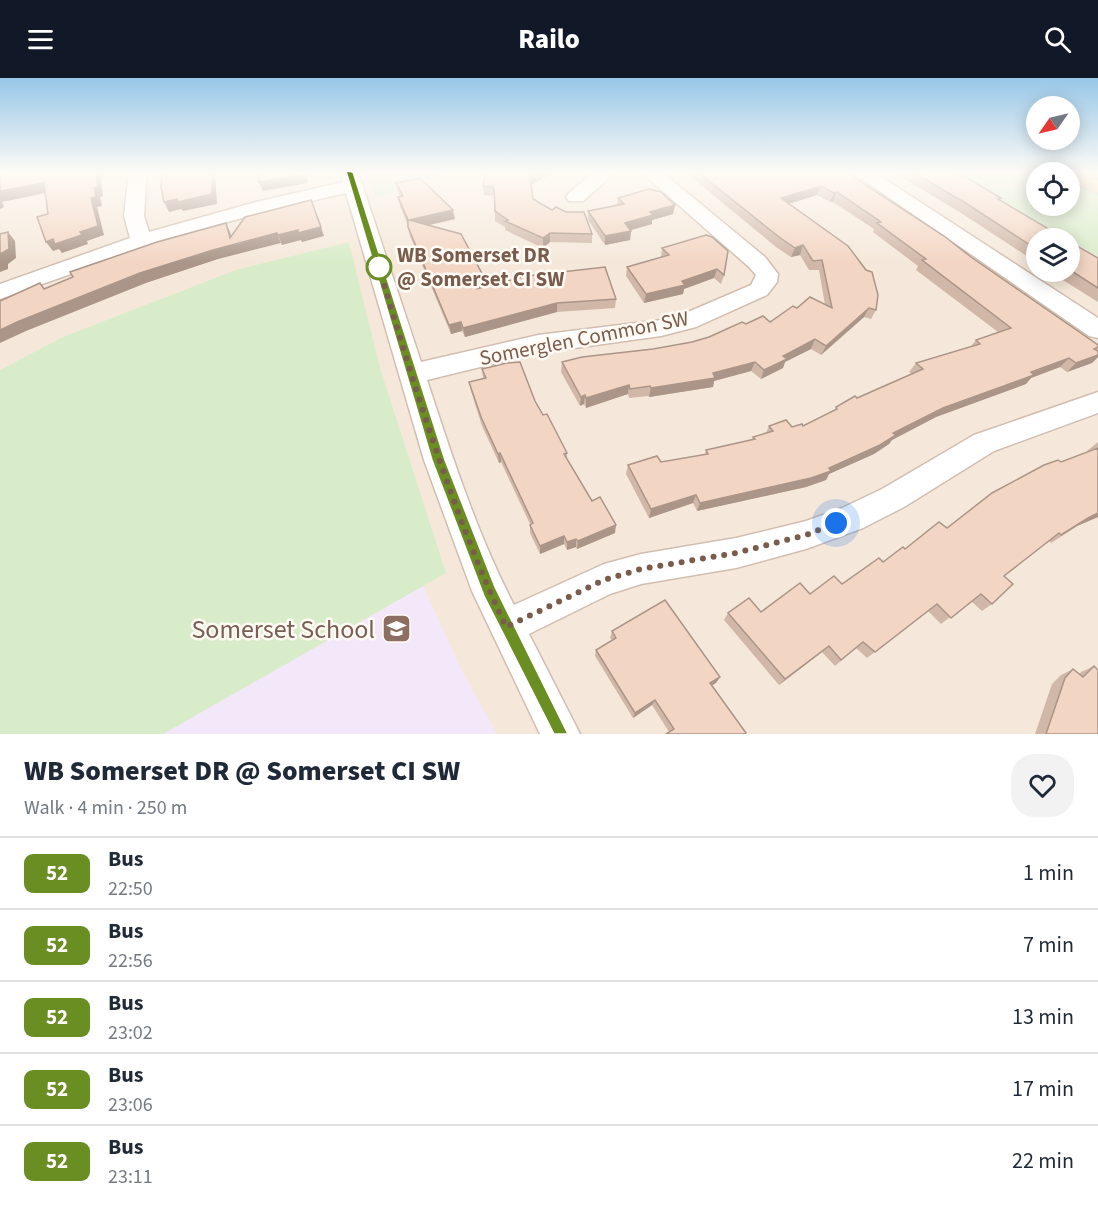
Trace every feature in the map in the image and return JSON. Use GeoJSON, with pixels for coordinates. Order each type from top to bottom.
{"type":"FeatureCollection","features":[{"type":"Feature","properties":{"kind":"street"},"geometry":{"type":"LineString","coordinates":[[135,203],[134,216],[141,240]]}},
{"type":"Feature","properties":{"kind":"street"},"geometry":{"type":"LineString","coordinates":[[0,292],[141,240],[271,203]]}},
{"type":"Feature","properties":{"kind":"street"},"geometry":{"type":"LineString","coordinates":[[358,203],[439,460],[489,591],[560,734]]}},
{"type":"Feature","properties":{"kind":"street","name":"Somerglen Common SW"},"geometry":{"type":"LineString","coordinates":[[411,374],[538,344],[661,328],[688,321],[759,290],[766,282],[767,274],[757,262],[686,203]]}},
{"type":"Feature","properties":{"kind":"street"},"geometry":{"type":"LineString","coordinates":[[909,203],[1098,330]]}},
{"type":"Feature","properties":{"kind":"street"},"geometry":{"type":"LineString","coordinates":[[506,627],[604,580],[641,569],[736,553],[806,535],[852,518],[893,498],[984,443],[1098,402]]}},
{"type":"Feature","properties":{"kind":"shaded area"},"geometry":{"type":"Polygon","coordinates":[[[0,203],[1007,203],[1026,213],[1026,216],[1031,216],[1052,228],[1026,228],[1026,282],[1080,282],[1080,245],[1098,256],[1098,734],[0,734],[0,203]]]}},
{"type":"Feature","properties":{"kind":"shaded area","name":"Somerset School"},"geometry":{"type":"Polygon","coordinates":[[[423,586],[462,671],[497,734],[163,734],[423,586]]]}},
{"type":"Feature","properties":{"kind":"green space"},"geometry":{"type":"Polygon","coordinates":[[[1006,203],[1026,203],[1026,214],[1006,203]]]}},
{"type":"Feature","properties":{"kind":"green space"},"geometry":{"type":"Polygon","coordinates":[[[1080,203],[1098,203],[1098,256],[1080,246],[1080,228],[1050,228],[1029,216],[1080,216],[1080,203]]]}},
{"type":"Feature","properties":{"kind":"green space"},"geometry":{"type":"Polygon","coordinates":[[[349,242],[380,368],[446,573],[163,734],[0,734],[0,370],[63,337],[236,270],[349,242]]]}},
{"type":"Feature","properties":{"kind":"building"},"geometry":{"type":"Polygon","coordinates":[[[47,203],[92,203],[98,226],[80,232],[82,235],[55,244],[53,239],[46,242],[37,217],[48,214],[47,203]]]}},
{"type":"Feature","properties":{"kind":"building"},"geometry":{"type":"Polygon","coordinates":[[[301,203],[312,203],[321,227],[298,233],[298,230],[278,235],[277,233],[140,273],[0,330],[0,301],[40,283],[44,289],[73,277],[70,272],[157,242],[226,223],[230,238],[245,217],[301,203]]]}},
{"type":"Feature","properties":{"kind":"building"},"geometry":{"type":"Polygon","coordinates":[[[400,203],[445,203],[453,210],[409,220],[461,234],[486,281],[476,289],[527,276],[605,267],[616,299],[557,303],[463,328],[461,322],[449,325],[408,227],[408,220],[400,203]]]}},
{"type":"Feature","properties":{"kind":"building"},"geometry":{"type":"Polygon","coordinates":[[[495,203],[539,203],[552,210],[556,207],[566,212],[584,212],[592,234],[550,233],[543,238],[505,221],[508,220],[495,211],[495,203]]]}},
{"type":"Feature","properties":{"kind":"building"},"geometry":{"type":"Polygon","coordinates":[[[623,203],[672,203],[675,205],[650,212],[653,215],[625,223],[631,231],[605,236],[588,211],[624,204],[623,203]]]}},
{"type":"Feature","properties":{"kind":"building"},"geometry":{"type":"Polygon","coordinates":[[[736,203],[787,203],[848,246],[866,270],[872,272],[878,295],[876,310],[869,308],[826,346],[815,339],[783,356],[787,359],[764,370],[755,362],[713,373],[715,378],[651,388],[650,386],[630,389],[629,385],[586,398],[585,395],[581,397],[562,362],[582,357],[692,342],[763,316],[770,322],[793,306],[797,308],[810,297],[832,308],[822,260],[813,261],[803,245],[795,248],[736,203]]]}},
{"type":"Feature","properties":{"kind":"building"},"geometry":{"type":"Polygon","coordinates":[[[853,203],[893,203],[1098,345],[1094,349],[1098,351],[1098,355],[1076,363],[1069,358],[1031,372],[1034,375],[943,408],[893,433],[896,435],[880,445],[829,468],[831,471],[811,478],[700,503],[696,495],[651,509],[628,465],[657,456],[661,462],[708,454],[706,450],[755,439],[753,437],[773,431],[769,426],[786,420],[792,427],[802,424],[803,426],[837,409],[836,407],[855,396],[857,398],[923,369],[916,363],[980,344],[976,340],[1011,328],[922,260],[926,259],[877,223],[881,222],[853,203]]]}},
{"type":"Feature","properties":{"kind":"building"},"geometry":{"type":"Polygon","coordinates":[[[965,203],[1004,203],[1047,228],[1026,228],[1026,242],[965,203]]]}},
{"type":"Feature","properties":{"kind":"building"},"geometry":{"type":"Polygon","coordinates":[[[8,232],[9,249],[0,254],[0,234],[8,232]]]}},
{"type":"Feature","properties":{"kind":"building"},"geometry":{"type":"Polygon","coordinates":[[[706,235],[712,237],[728,251],[724,275],[717,269],[682,281],[685,285],[646,294],[627,267],[669,255],[662,248],[706,235]]]}},
{"type":"Feature","properties":{"kind":"building"},"geometry":{"type":"Polygon","coordinates":[[[1080,248],[1098,258],[1098,288],[1080,276],[1080,248]]]}},
{"type":"Feature","properties":{"kind":"building"},"geometry":{"type":"Polygon","coordinates":[[[520,362],[535,401],[543,415],[547,414],[567,453],[564,454],[592,501],[600,497],[616,525],[578,541],[576,539],[567,542],[564,536],[540,546],[530,525],[533,523],[481,417],[469,382],[486,378],[482,369],[520,362]]]}},
{"type":"Feature","properties":{"kind":"building"},"geometry":{"type":"Polygon","coordinates":[[[1098,448],[1098,513],[1061,535],[1059,533],[1004,576],[1013,584],[992,604],[981,594],[951,618],[937,604],[875,652],[863,642],[841,660],[829,646],[785,679],[728,613],[749,598],[761,612],[800,583],[810,594],[834,576],[842,584],[879,558],[883,562],[903,547],[905,549],[939,522],[947,528],[992,493],[1044,465],[1058,460],[1061,462],[1098,448]]]}},
{"type":"Feature","properties":{"kind":"building"},"geometry":{"type":"Polygon","coordinates":[[[665,600],[720,677],[710,683],[745,734],[666,734],[674,729],[655,700],[635,713],[596,650],[616,638],[612,631],[665,600]]]}},
{"type":"Feature","properties":{"kind":"building"},"geometry":{"type":"Polygon","coordinates":[[[1094,666],[1098,670],[1098,734],[1046,734],[1065,678],[1073,669],[1083,677],[1094,666]]]}},
{"type":"Feature","properties":{"kind":"bus line","name":"52"},"geometry":{"type":"LineString","coordinates":[[359,203],[439,460],[489,591],[560,734]]}},
{"type":"Feature","properties":{"kind":"place","name":"WB Somerset DR @ Somerset CI SW"},"geometry":{"type":"Point","coordinates":[379,267]}},
{"type":"Feature","properties":{"kind":"place","name":"Somerset School"},"geometry":{"type":"Point","coordinates":[396,629]}},
{"type":"Feature","properties":{"kind":"route"},"geometry":{"type":"LineString","coordinates":[[379,267],[377,261],[439,460],[489,591],[506,627],[604,580],[670,563],[736,553],[806,535],[836,523]]}}]}
